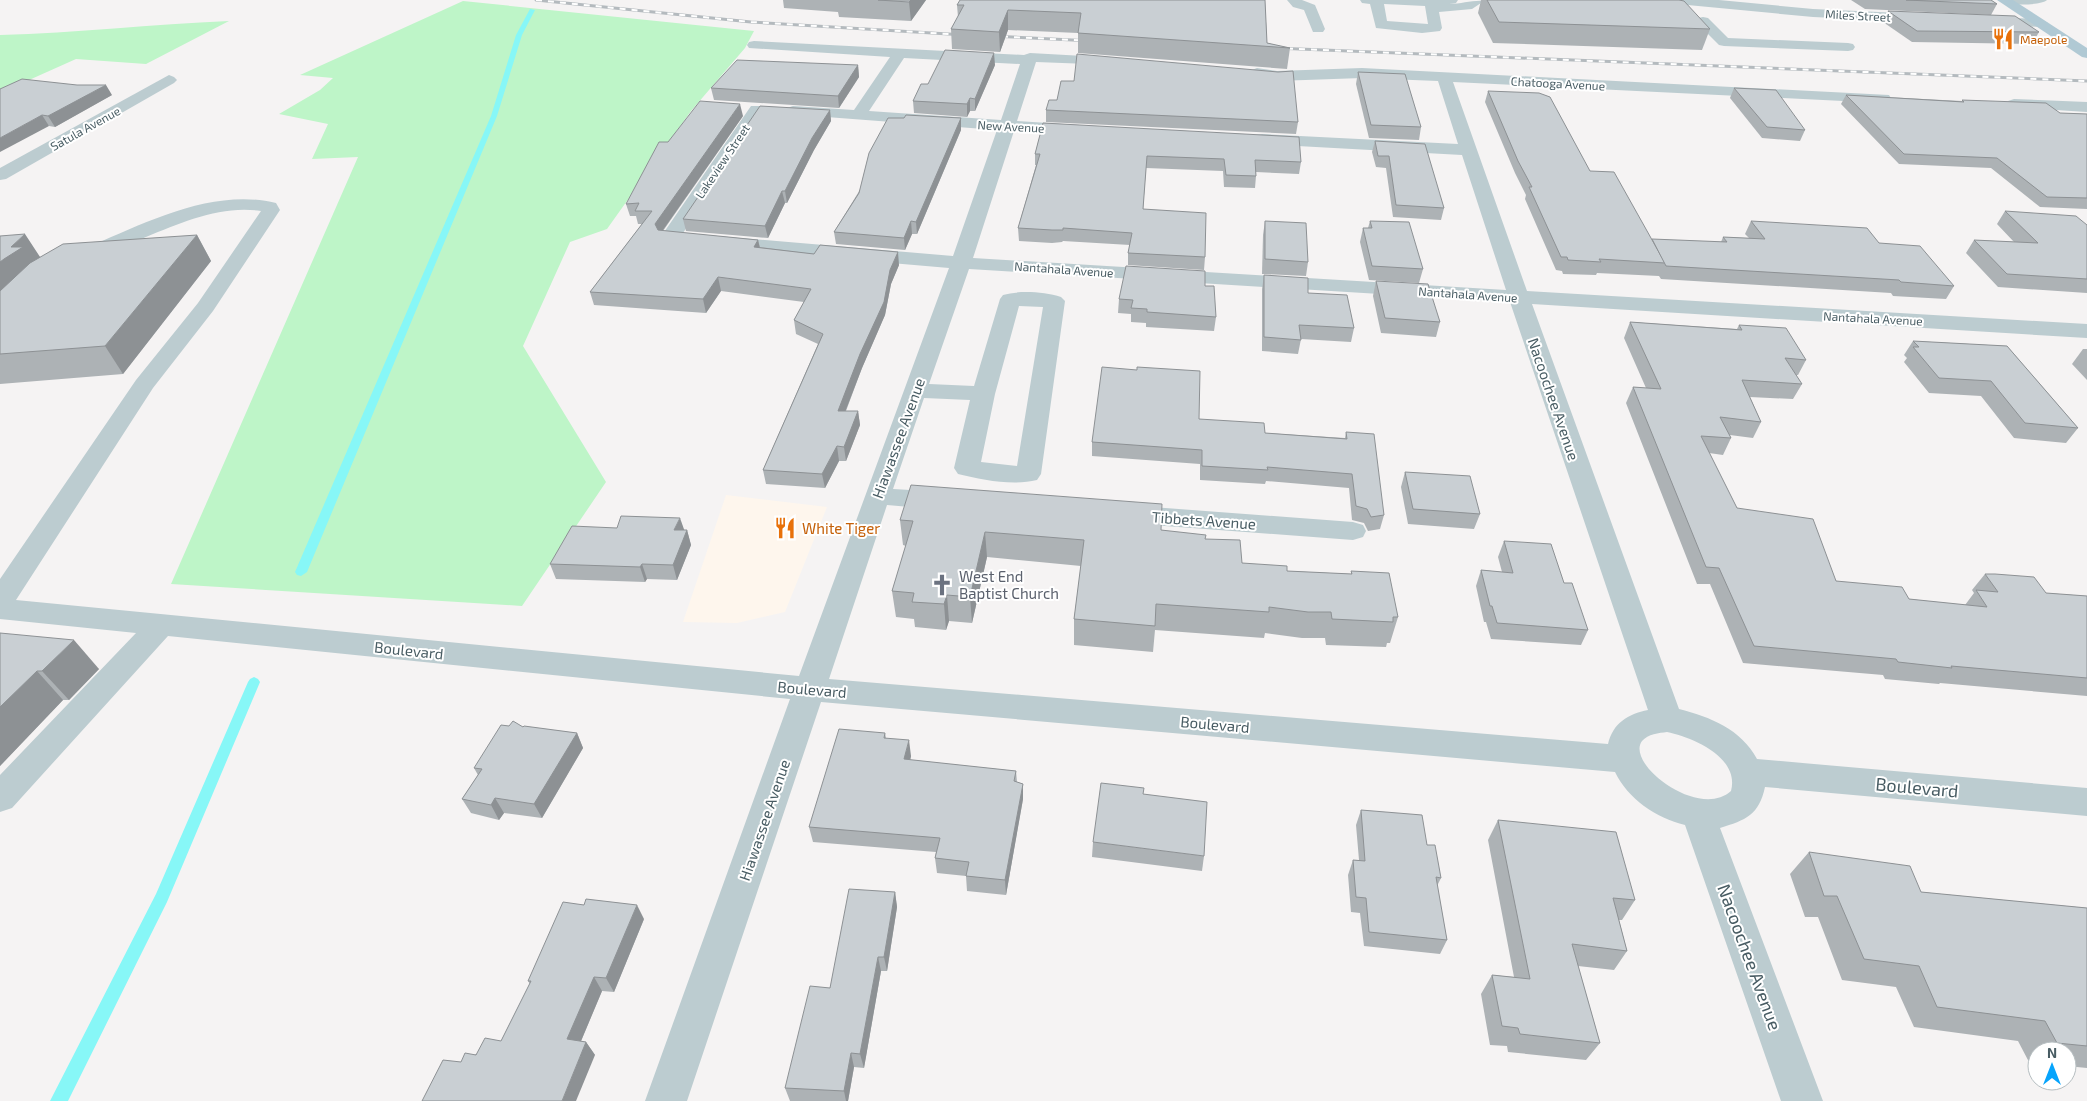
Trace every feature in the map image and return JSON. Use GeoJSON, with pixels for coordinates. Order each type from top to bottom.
{"type":"FeatureCollection","features":[{"type":"Feature","properties":{"kind":"main road"},"geometry":{"type":"LineString","coordinates":[[2004,0],[2087,54]]}},
{"type":"Feature","properties":{"kind":"street"},"geometry":{"type":"LineString","coordinates":[[1294,0],[1298,4],[1310,8],[1318,29]]}},
{"type":"Feature","properties":{"kind":"street"},"geometry":{"type":"LineString","coordinates":[[1367,0],[1455,8],[1473,4],[1477,1],[1475,0]]}},
{"type":"Feature","properties":{"kind":"street"},"geometry":{"type":"LineString","coordinates":[[1376,0],[1381,26],[1392,28],[1422,30],[1436,28],[1432,5]]}},
{"type":"Feature","properties":{"kind":"street"},"geometry":{"type":"LineString","coordinates":[[1432,5],[1451,0]]}},
{"type":"Feature","properties":{"kind":"street","name":"Miles Street"},"geometry":{"type":"LineString","coordinates":[[1677,0],[1813,13],[1936,19]]}},
{"type":"Feature","properties":{"kind":"street"},"geometry":{"type":"LineString","coordinates":[[2004,0],[2040,0]]}},
{"type":"Feature","properties":{"kind":"street"},"geometry":{"type":"LineString","coordinates":[[1703,21],[1724,42],[1848,47],[1813,13]]}},
{"type":"Feature","properties":{"kind":"street"},"geometry":{"type":"LineString","coordinates":[[1689,18],[1722,22]]}},
{"type":"Feature","properties":{"kind":"street"},"geometry":{"type":"LineString","coordinates":[[1973,21],[2041,23]]}},
{"type":"Feature","properties":{"kind":"street"},"geometry":{"type":"LineString","coordinates":[[1788,24],[1828,29]]}},
{"type":"Feature","properties":{"kind":"street"},"geometry":{"type":"LineString","coordinates":[[754,45],[1128,62]]}},
{"type":"Feature","properties":{"kind":"street"},"geometry":{"type":"LineString","coordinates":[[858,116],[900,53]]}},
{"type":"Feature","properties":{"kind":"street","name":"Hiawassee Avenue"},"geometry":{"type":"LineString","coordinates":[[666,1101],[809,689],[961,263],[1029,58]]}},
{"type":"Feature","properties":{"kind":"street","name":"Chatooga Avenue"},"geometry":{"type":"LineString","coordinates":[[1241,71],[1277,76],[1362,73],[1899,99]]}},
{"type":"Feature","properties":{"kind":"street","name":"Nacoochee Avenue"},"geometry":{"type":"LineString","coordinates":[[1444,77],[1518,297],[1667,719]]}},
{"type":"Feature","properties":{"kind":"street","name":"Satula Avenue"},"geometry":{"type":"LineString","coordinates":[[0,175],[169,80]]}},
{"type":"Feature","properties":{"kind":"street"},"geometry":{"type":"LineString","coordinates":[[1998,103],[2087,107]]}},
{"type":"Feature","properties":{"kind":"street","name":"New Avenue"},"geometry":{"type":"LineString","coordinates":[[748,108],[1090,130]]}},
{"type":"Feature","properties":{"kind":"street","name":"Lakeview Street"},"geometry":{"type":"LineString","coordinates":[[670,238],[748,108]]}},
{"type":"Feature","properties":{"kind":"street"},"geometry":{"type":"LineString","coordinates":[[1249,139],[1467,150]]}},
{"type":"Feature","properties":{"kind":"street"},"geometry":{"type":"LineString","coordinates":[[4,612],[144,385],[206,306],[271,210],[269,206],[261,205],[222,206],[208,209],[155,227],[92,253],[69,267]]}},
{"type":"Feature","properties":{"kind":"street","name":"Nantahala Avenue"},"geometry":{"type":"LineString","coordinates":[[670,238],[961,263],[2087,331]]}},
{"type":"Feature","properties":{"kind":"street"},"geometry":{"type":"LineString","coordinates":[[1010,299],[1054,301],[1026,486],[999,473],[966,468],[983,394],[1010,299]]}},
{"type":"Feature","properties":{"kind":"street"},"geometry":{"type":"LineString","coordinates":[[915,390],[983,394]]}},
{"type":"Feature","properties":{"kind":"street"},"geometry":{"type":"LineString","coordinates":[[877,496],[967,503]]}},
{"type":"Feature","properties":{"kind":"street","name":"Tibbets Avenue"},"geometry":{"type":"LineString","coordinates":[[1101,512],[1353,531]]}},
{"type":"Feature","properties":{"kind":"street","name":"Boulevard"},"geometry":{"type":"LineString","coordinates":[[4,612],[161,625],[809,689],[1624,759]]}},
{"type":"Feature","properties":{"kind":"street"},"geometry":{"type":"LineString","coordinates":[[0,798],[161,625]]}},
{"type":"Feature","properties":{"kind":"street"},"geometry":{"type":"LineString","coordinates":[[1667,719],[1694,725],[1717,737],[1736,754],[1747,772],[1750,791],[1741,806],[1723,814],[1698,814],[1674,807],[1651,794],[1634,777],[1624,759],[1624,742],[1633,728],[1649,720],[1667,719]]}},
{"type":"Feature","properties":{"kind":"street","name":"Boulevard"},"geometry":{"type":"LineString","coordinates":[[1747,772],[2087,802]]}},
{"type":"Feature","properties":{"kind":"street","name":"Nacoochee Avenue"},"geometry":{"type":"LineString","coordinates":[[1698,814],[1802,1101]]}},
{"type":"Feature","properties":{"kind":"shaded area"},"geometry":{"type":"Polygon","coordinates":[[[726,495],[827,507],[785,612],[737,623],[683,622],[726,495]]]}},
{"type":"Feature","properties":{"kind":"green space"},"geometry":{"type":"Polygon","coordinates":[[[463,1],[754,31],[745,48],[691,111],[607,229],[570,242],[523,346],[606,482],[522,606],[171,584],[358,157],[312,159],[328,124],[279,114],[320,90],[333,78],[300,75],[463,1]]]}},
{"type":"Feature","properties":{"kind":"green space"},"geometry":{"type":"Polygon","coordinates":[[[229,21],[146,64],[76,59],[0,93],[0,35],[229,21]]]}},
{"type":"Feature","properties":{"kind":"building"},"geometry":{"type":"Polygon","coordinates":[[[878,0],[911,0],[909,2],[878,0]]]}},
{"type":"Feature","properties":{"kind":"building"},"geometry":{"type":"Polygon","coordinates":[[[960,0],[1265,0],[1267,43],[1290,48],[1078,33],[1081,13],[1008,10],[999,32],[951,29],[964,5],[957,5],[960,0]]]}},
{"type":"Feature","properties":{"kind":"building"},"geometry":{"type":"Polygon","coordinates":[[[1487,0],[1679,0],[1684,1],[1710,29],[1499,22],[1487,0]]]}},
{"type":"Feature","properties":{"kind":"building"},"geometry":{"type":"Polygon","coordinates":[[[1906,0],[1991,0],[1997,4],[1906,0]]]}},
{"type":"Feature","properties":{"kind":"building"},"geometry":{"type":"Polygon","coordinates":[[[1888,11],[2015,16],[2039,32],[1917,31],[1888,11]]]}},
{"type":"Feature","properties":{"kind":"building"},"geometry":{"type":"Polygon","coordinates":[[[945,50],[994,53],[975,99],[970,98],[967,104],[913,101],[921,84],[928,84],[945,50]]]}},
{"type":"Feature","properties":{"kind":"building"},"geometry":{"type":"Polygon","coordinates":[[[1077,54],[1278,72],[1293,71],[1298,122],[1046,110],[1049,100],[1057,100],[1061,81],[1074,81],[1077,54]]]}},
{"type":"Feature","properties":{"kind":"building"},"geometry":{"type":"Polygon","coordinates":[[[737,60],[858,65],[838,96],[711,88],[737,60]]]}},
{"type":"Feature","properties":{"kind":"building"},"geometry":{"type":"Polygon","coordinates":[[[1358,72],[1405,74],[1421,127],[1371,125],[1358,72]]]}},
{"type":"Feature","properties":{"kind":"building"},"geometry":{"type":"Polygon","coordinates":[[[22,79],[77,85],[106,85],[48,116],[42,115],[0,138],[0,89],[22,79]]]}},
{"type":"Feature","properties":{"kind":"building"},"geometry":{"type":"Polygon","coordinates":[[[1734,88],[1776,90],[1805,130],[1767,127],[1734,88]]]}},
{"type":"Feature","properties":{"kind":"building"},"geometry":{"type":"Polygon","coordinates":[[[1488,91],[1539,93],[1550,97],[1590,171],[1614,172],[1665,263],[1599,259],[1601,262],[1568,260],[1567,257],[1561,257],[1529,187],[1532,187],[1518,161],[1488,91]]]}},
{"type":"Feature","properties":{"kind":"building"},"geometry":{"type":"Polygon","coordinates":[[[1846,95],[1964,102],[1962,100],[2046,103],[2060,113],[2087,114],[2087,198],[2047,197],[1997,158],[1904,154],[1846,95]]]}},
{"type":"Feature","properties":{"kind":"building"},"geometry":{"type":"Polygon","coordinates":[[[700,101],[740,104],[655,224],[658,230],[758,240],[754,247],[814,254],[820,245],[898,252],[890,270],[884,302],[860,354],[838,411],[858,411],[844,447],[837,446],[822,474],[763,470],[823,334],[794,320],[811,289],[718,277],[703,299],[590,292],[652,211],[635,211],[639,203],[626,204],[659,142],[668,142],[700,101]]]}},
{"type":"Feature","properties":{"kind":"building"},"geometry":{"type":"Polygon","coordinates":[[[760,106],[830,110],[812,138],[785,191],[782,191],[765,226],[683,219],[760,106]]]}},
{"type":"Feature","properties":{"kind":"building"},"geometry":{"type":"Polygon","coordinates":[[[906,115],[961,118],[916,222],[911,221],[904,238],[834,232],[859,193],[869,153],[888,118],[904,118],[906,115]]]}},
{"type":"Feature","properties":{"kind":"building"},"geometry":{"type":"Polygon","coordinates":[[[1043,123],[1299,137],[1301,162],[1255,160],[1256,176],[1226,175],[1224,159],[1147,156],[1143,209],[1206,213],[1205,257],[1128,253],[1132,233],[1063,228],[1063,230],[1052,230],[1018,228],[1040,154],[1035,154],[1043,123]]]}},
{"type":"Feature","properties":{"kind":"building"},"geometry":{"type":"Polygon","coordinates":[[[1375,141],[1425,144],[1444,208],[1396,205],[1389,156],[1378,156],[1375,141]]]}},
{"type":"Feature","properties":{"kind":"building"},"geometry":{"type":"Polygon","coordinates":[[[2005,211],[2076,216],[2087,225],[2087,279],[2007,274],[1974,240],[2038,243],[2005,211]]]}},
{"type":"Feature","properties":{"kind":"building"},"geometry":{"type":"Polygon","coordinates":[[[1265,221],[1306,223],[1308,262],[1265,259],[1265,221]]]}},
{"type":"Feature","properties":{"kind":"building"},"geometry":{"type":"Polygon","coordinates":[[[1370,221],[1409,222],[1423,269],[1372,266],[1363,228],[1372,228],[1370,221]]]}},
{"type":"Feature","properties":{"kind":"building"},"geometry":{"type":"Polygon","coordinates":[[[1751,221],[1867,228],[1879,243],[1920,246],[1954,286],[1901,282],[1899,280],[1666,266],[1652,239],[1727,242],[1723,237],[1765,239],[1751,221]]]}},
{"type":"Feature","properties":{"kind":"building"},"geometry":{"type":"Polygon","coordinates":[[[25,234],[11,247],[23,247],[0,262],[0,236],[25,234]]]}},
{"type":"Feature","properties":{"kind":"building"},"geometry":{"type":"Polygon","coordinates":[[[197,235],[105,346],[0,354],[0,291],[30,263],[63,244],[197,235]]]}},
{"type":"Feature","properties":{"kind":"building"},"geometry":{"type":"Polygon","coordinates":[[[1126,266],[1205,271],[1205,286],[1214,286],[1216,317],[1147,312],[1147,309],[1131,308],[1133,300],[1119,299],[1126,266]]]}},
{"type":"Feature","properties":{"kind":"building"},"geometry":{"type":"Polygon","coordinates":[[[1264,275],[1308,278],[1308,293],[1347,295],[1354,328],[1299,325],[1301,340],[1264,337],[1264,275]]]}},
{"type":"Feature","properties":{"kind":"building"},"geometry":{"type":"Polygon","coordinates":[[[1376,281],[1428,284],[1440,322],[1385,318],[1376,281]]]}},
{"type":"Feature","properties":{"kind":"building"},"geometry":{"type":"Polygon","coordinates":[[[1630,322],[1742,330],[1739,325],[1786,328],[1806,360],[1785,358],[1802,384],[1742,380],[1761,422],[1720,417],[1731,438],[1701,436],[1737,508],[1813,519],[1836,581],[1902,587],[1909,599],[1987,607],[1976,590],[1998,592],[1985,574],[2034,577],[2046,593],[2087,596],[2087,678],[1951,666],[1952,668],[1898,662],[1896,659],[1754,646],[1719,568],[1706,567],[1633,387],[1661,389],[1630,322]]]}},
{"type":"Feature","properties":{"kind":"building"},"geometry":{"type":"Polygon","coordinates":[[[1913,341],[2007,346],[2078,428],[2025,423],[1991,381],[1939,378],[1913,347],[1919,347],[1913,341]]]}},
{"type":"Feature","properties":{"kind":"building"},"geometry":{"type":"Polygon","coordinates":[[[1102,367],[1137,370],[1137,367],[1200,371],[1199,419],[1264,423],[1265,433],[1347,439],[1346,432],[1374,434],[1384,515],[1371,517],[1367,509],[1356,506],[1352,474],[1267,467],[1268,470],[1202,466],[1202,450],[1092,442],[1102,367]]]}},
{"type":"Feature","properties":{"kind":"building"},"geometry":{"type":"Polygon","coordinates":[[[1405,472],[1470,476],[1480,514],[1413,509],[1405,472]]]}},
{"type":"Feature","properties":{"kind":"building"},"geometry":{"type":"Polygon","coordinates":[[[911,485],[1162,504],[1161,530],[1206,535],[1205,539],[1240,540],[1242,563],[1287,566],[1287,571],[1352,574],[1351,571],[1389,573],[1398,617],[1393,617],[1393,622],[1332,619],[1331,612],[1308,612],[1269,607],[1269,612],[1156,604],[1155,626],[1074,619],[1084,540],[985,532],[970,597],[947,595],[944,604],[912,602],[914,593],[892,591],[913,521],[900,520],[911,485]]]}},
{"type":"Feature","properties":{"kind":"building"},"geometry":{"type":"Polygon","coordinates":[[[621,516],[680,518],[674,530],[687,530],[673,565],[642,564],[640,567],[550,564],[572,526],[617,528],[621,516]]]}},
{"type":"Feature","properties":{"kind":"building"},"geometry":{"type":"Polygon","coordinates":[[[1504,541],[1551,544],[1564,583],[1572,583],[1588,630],[1497,623],[1492,606],[1490,606],[1481,570],[1513,573],[1504,541]]]}},
{"type":"Feature","properties":{"kind":"building"},"geometry":{"type":"Polygon","coordinates":[[[0,633],[74,640],[42,671],[37,671],[0,707],[0,633]]]}},
{"type":"Feature","properties":{"kind":"building"},"geometry":{"type":"Polygon","coordinates":[[[513,721],[523,727],[577,733],[534,804],[495,798],[491,805],[462,799],[482,769],[474,768],[501,725],[509,726],[513,721]]]}},
{"type":"Feature","properties":{"kind":"building"},"geometry":{"type":"Polygon","coordinates":[[[839,729],[885,733],[884,738],[909,740],[904,759],[1016,771],[1014,781],[1023,784],[1005,880],[966,876],[969,862],[935,858],[940,838],[809,827],[839,729]]]}},
{"type":"Feature","properties":{"kind":"building"},"geometry":{"type":"Polygon","coordinates":[[[1101,783],[1144,788],[1143,794],[1207,802],[1204,856],[1093,842],[1101,783]]]}},
{"type":"Feature","properties":{"kind":"building"},"geometry":{"type":"Polygon","coordinates":[[[1361,810],[1422,815],[1427,845],[1435,845],[1441,878],[1436,877],[1447,940],[1369,932],[1366,898],[1356,897],[1353,860],[1365,861],[1361,810]]]}},
{"type":"Feature","properties":{"kind":"building"},"geometry":{"type":"Polygon","coordinates":[[[1498,820],[1616,832],[1635,900],[1613,898],[1627,951],[1572,944],[1600,1043],[1520,1034],[1518,1028],[1502,1026],[1492,975],[1530,979],[1498,820]]]}},
{"type":"Feature","properties":{"kind":"building"},"geometry":{"type":"Polygon","coordinates":[[[1809,852],[1910,866],[1921,892],[2087,908],[2087,1046],[2077,1045],[2077,1041],[2056,1041],[2045,1021],[1937,1007],[1919,966],[1864,959],[1837,896],[1824,896],[1809,852]]]}},
{"type":"Feature","properties":{"kind":"building"},"geometry":{"type":"Polygon","coordinates":[[[849,889],[895,892],[884,957],[878,957],[860,1054],[851,1053],[844,1091],[785,1088],[810,986],[830,988],[849,889]]]}},
{"type":"Feature","properties":{"kind":"building"},"geometry":{"type":"Polygon","coordinates":[[[586,899],[637,905],[606,978],[594,977],[567,1039],[586,1042],[562,1101],[422,1101],[443,1060],[461,1062],[465,1053],[476,1055],[485,1038],[501,1041],[531,981],[528,981],[563,902],[584,905],[586,899]]]}},
{"type":"Feature","properties":{"kind":"waterway"},"geometry":{"type":"LineString","coordinates":[[301,572],[494,116],[519,35],[532,10]]}},
{"type":"Feature","properties":{"kind":"waterway"},"geometry":{"type":"LineString","coordinates":[[59,1101],[162,897],[254,682]]}},
{"type":"Feature","properties":{"kind":"railway"},"geometry":{"type":"LineString","coordinates":[[536,0],[751,22],[965,35]]}},
{"type":"Feature","properties":{"kind":"railway"},"geometry":{"type":"LineString","coordinates":[[990,36],[1093,41]]}},
{"type":"Feature","properties":{"kind":"railway"},"geometry":{"type":"LineString","coordinates":[[1275,48],[2087,81]]}},
{"type":"Feature","properties":{"kind":"place","name":"Maepole"},"geometry":{"type":"Point","coordinates":[2003,39]}},
{"type":"Feature","properties":{"kind":"place","name":"White Tiger"},"geometry":{"type":"Point","coordinates":[785,528]}},
{"type":"Feature","properties":{"kind":"place","name":"West End Baptist Church"},"geometry":{"type":"Point","coordinates":[942,585]}}]}
